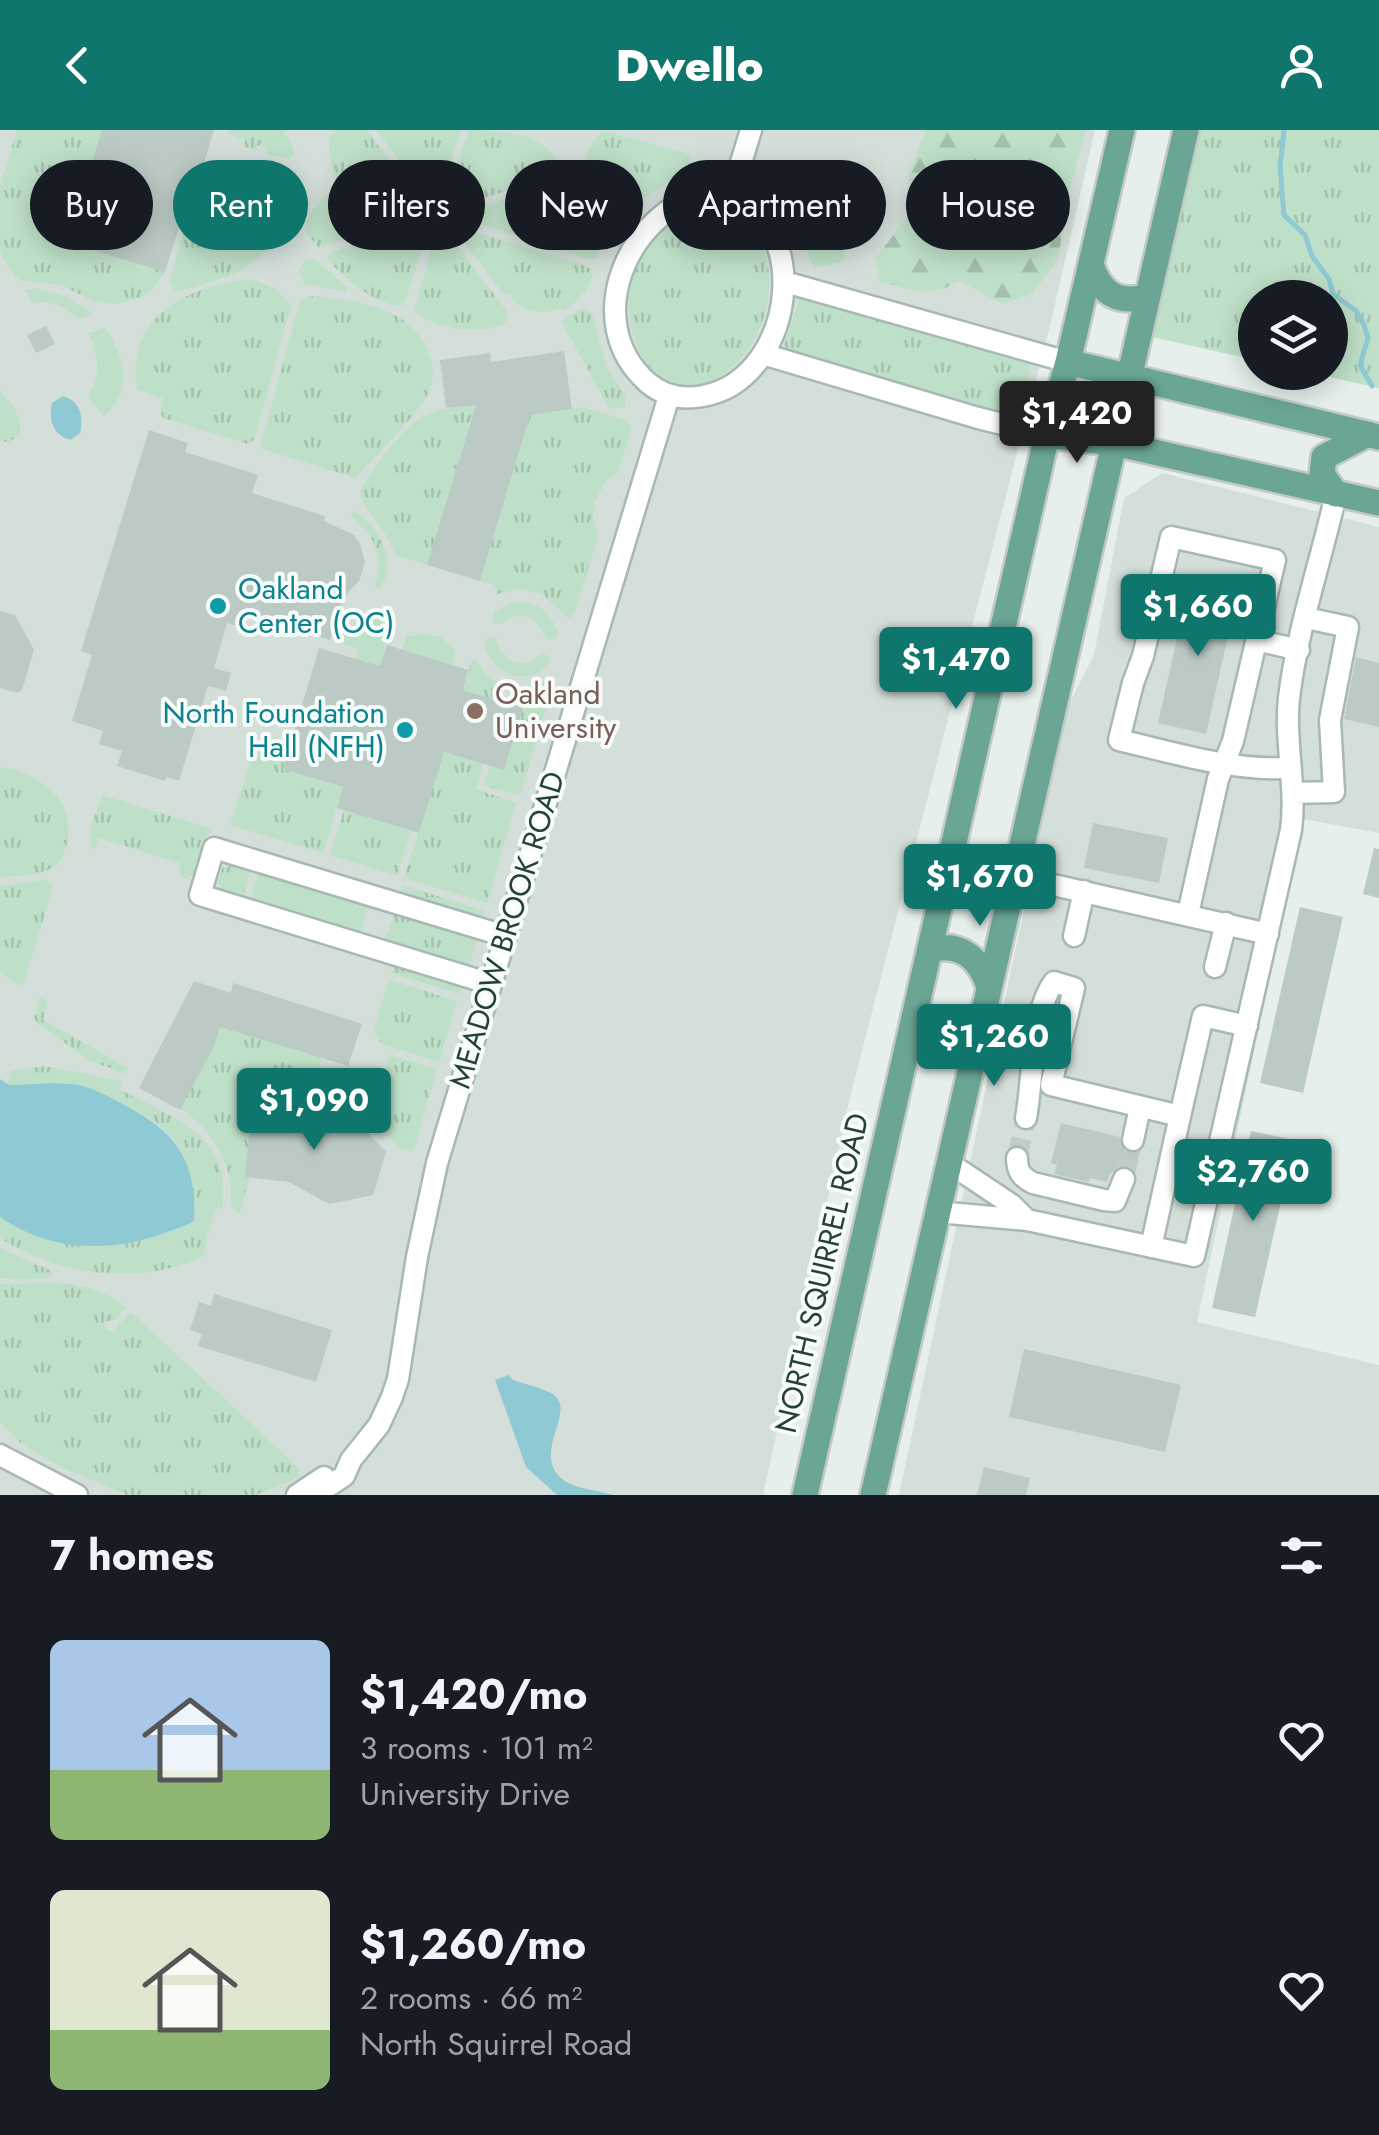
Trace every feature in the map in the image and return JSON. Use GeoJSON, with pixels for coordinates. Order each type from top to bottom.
{"type":"FeatureCollection","features":[{"type":"Feature","properties":{"kind":"main road","name":"NORTH SQUIRREL ROAD"},"geometry":{"type":"LineString","coordinates":[[812,1488],[930,950],[1122,130]]}},
{"type":"Feature","properties":{"kind":"main road"},"geometry":{"type":"LineString","coordinates":[[873,1495],[1186,130]]}},
{"type":"Feature","properties":{"kind":"main road"},"geometry":{"type":"LineString","coordinates":[[1091,264],[1100,286],[1108,294],[1126,300],[1147,297]]}},
{"type":"Feature","properties":{"kind":"main road"},"geometry":{"type":"LineString","coordinates":[[1068,362],[1374,435]]}},
{"type":"Feature","properties":{"kind":"main road"},"geometry":{"type":"LineString","coordinates":[[1048,435],[1114,443],[1379,503]]}},
{"type":"Feature","properties":{"kind":"main road"},"geometry":{"type":"LineString","coordinates":[[1336,494],[1322,474],[1324,457],[1332,450],[1374,435]]}},
{"type":"Feature","properties":{"kind":"main road"},"geometry":{"type":"LineString","coordinates":[[952,855],[972,884],[992,890],[1013,882]]}},
{"type":"Feature","properties":{"kind":"main road"},"geometry":{"type":"LineString","coordinates":[[930,950],[948,947],[964,951],[980,967],[990,987]]}},
{"type":"Feature","properties":{"kind":"street"},"geometry":{"type":"LineString","coordinates":[[742,160],[751,130]]}},
{"type":"Feature","properties":{"kind":"street"},"geometry":{"type":"LineString","coordinates":[[663,213],[638,236],[622,274],[616,316],[626,357],[654,389],[669,396],[690,398],[730,386],[763,354],[779,318],[785,282],[778,250]]}},
{"type":"Feature","properties":{"kind":"street"},"geometry":{"type":"LineString","coordinates":[[785,282],[1068,362]]}},
{"type":"Feature","properties":{"kind":"street"},"geometry":{"type":"LineString","coordinates":[[763,354],[1048,435]]}},
{"type":"Feature","properties":{"kind":"street","name":"MEADOW BROOK ROAD"},"geometry":{"type":"LineString","coordinates":[[315,1495],[344,1476],[351,1460],[379,1425],[398,1379],[430,1190],[669,396]]}},
{"type":"Feature","properties":{"kind":"street"},"geometry":{"type":"LineString","coordinates":[[938,1212],[1028,1220],[1194,1256],[1291,830],[1289,699],[1336,494]]}},
{"type":"Feature","properties":{"kind":"street"},"geometry":{"type":"LineString","coordinates":[[1188,914],[1214,796],[1225,764],[1275,560],[1170,538],[1119,740],[1225,764],[1261,770],[1289,768]]}},
{"type":"Feature","properties":{"kind":"street"},"geometry":{"type":"LineString","coordinates":[[1293,792],[1334,792],[1330,720],[1348,627],[1306,618]]}},
{"type":"Feature","properties":{"kind":"street"},"geometry":{"type":"LineString","coordinates":[[1256,640],[1299,650]]}},
{"type":"Feature","properties":{"kind":"street"},"geometry":{"type":"LineString","coordinates":[[491,984],[200,895],[214,848],[506,936]]}},
{"type":"Feature","properties":{"kind":"street"},"geometry":{"type":"LineString","coordinates":[[1013,882],[1084,892],[1268,934]]}},
{"type":"Feature","properties":{"kind":"street"},"geometry":{"type":"LineString","coordinates":[[1074,936],[1084,892]]}},
{"type":"Feature","properties":{"kind":"street"},"geometry":{"type":"LineString","coordinates":[[1215,968],[1226,924]]}},
{"type":"Feature","properties":{"kind":"street"},"geometry":{"type":"LineString","coordinates":[[1026,1118],[1046,992],[1054,982],[1074,988],[1052,1086],[1180,1116]]}},
{"type":"Feature","properties":{"kind":"street"},"geometry":{"type":"LineString","coordinates":[[1150,1246],[1203,1016],[1247,1026]]}},
{"type":"Feature","properties":{"kind":"street"},"geometry":{"type":"LineString","coordinates":[[1132,1140],[1140,1106]]}},
{"type":"Feature","properties":{"kind":"street"},"geometry":{"type":"LineString","coordinates":[[1018,1158],[1017,1169],[1032,1183],[1104,1200],[1115,1201],[1124,1179]]}},
{"type":"Feature","properties":{"kind":"street"},"geometry":{"type":"LineString","coordinates":[[949,1163],[1028,1220]]}},
{"type":"Feature","properties":{"kind":"street"},"geometry":{"type":"LineString","coordinates":[[0,1455],[77,1495]]}},
{"type":"Feature","properties":{"kind":"street","name":"MEADOW BROOK ROAD"},"geometry":{"type":"LineString","coordinates":[[296,1495],[351,1460]]}},
{"type":"Feature","properties":{"kind":"shaded area","name":"Oakland University"},"geometry":{"type":"Polygon","coordinates":[[[0,130],[1095,130],[1070,239],[1070,160],[906,160],[906,250],[1067,250],[850,1097],[763,1495],[0,1495],[0,130]]]}},
{"type":"Feature","properties":{"kind":"shaded area"},"geometry":{"type":"Polygon","coordinates":[[[1162,473],[1379,527],[1379,833],[1303,819],[1197,1322],[1379,1365],[1379,1495],[899,1495],[1067,708],[1094,655],[1124,498],[1162,473]]]}},
{"type":"Feature","properties":{"kind":"green space"},"geometry":{"type":"Polygon","coordinates":[[[17,130],[102,130],[92,160],[30,160],[30,250],[93,250],[165,272],[154,288],[140,298],[116,304],[93,301],[61,285],[23,281],[14,275],[0,252],[0,186],[17,130]]]}},
{"type":"Feature","properties":{"kind":"green space"},"geometry":{"type":"Polygon","coordinates":[[[229,130],[282,130],[292,143],[294,154],[289,159],[266,154],[267,148],[257,145],[255,150],[244,147],[245,140],[227,134],[229,130]]]}},
{"type":"Feature","properties":{"kind":"green space"},"geometry":{"type":"Polygon","coordinates":[[[339,130],[366,130],[390,160],[331,160],[328,136],[339,130]]]}},
{"type":"Feature","properties":{"kind":"green space"},"geometry":{"type":"Polygon","coordinates":[[[376,130],[461,130],[451,160],[399,160],[376,130]]]}},
{"type":"Feature","properties":{"kind":"green space"},"geometry":{"type":"Polygon","coordinates":[[[469,130],[525,137],[549,150],[556,160],[505,160],[505,191],[485,198],[485,160],[459,160],[469,130]]]}},
{"type":"Feature","properties":{"kind":"green space"},"geometry":{"type":"Polygon","coordinates":[[[926,130],[1086,130],[1070,188],[1070,160],[914,160],[926,130]]]}},
{"type":"Feature","properties":{"kind":"green space"},"geometry":{"type":"Polygon","coordinates":[[[1190,130],[1379,130],[1379,388],[1348,381],[1348,280],[1238,280],[1238,356],[1148,336],[1190,130]]]}},
{"type":"Feature","properties":{"kind":"green space"},"geometry":{"type":"Polygon","coordinates":[[[604,131],[689,154],[691,160],[663,160],[663,186],[643,199],[643,160],[586,160],[596,138],[604,131]]]}},
{"type":"Feature","properties":{"kind":"green space"},"geometry":{"type":"Polygon","coordinates":[[[328,194],[328,245],[319,248],[308,235],[308,219],[328,194]]]}},
{"type":"Feature","properties":{"kind":"green space"},"geometry":{"type":"Polygon","coordinates":[[[505,199],[505,232],[485,226],[485,205],[505,199]]]}},
{"type":"Feature","properties":{"kind":"green space"},"geometry":{"type":"Polygon","coordinates":[[[906,219],[906,250],[1059,250],[1058,259],[1033,293],[1003,304],[959,281],[929,291],[879,281],[875,259],[886,250],[906,219]]]}},
{"type":"Feature","properties":{"kind":"green space"},"geometry":{"type":"Polygon","coordinates":[[[663,230],[663,250],[762,250],[765,254],[769,287],[763,320],[747,351],[724,373],[698,385],[669,380],[657,373],[640,354],[635,341],[629,297],[642,255],[663,230]]]}},
{"type":"Feature","properties":{"kind":"green space"},"geometry":{"type":"Polygon","coordinates":[[[485,235],[505,241],[505,250],[534,250],[587,266],[593,272],[578,299],[563,311],[561,308],[539,312],[526,308],[509,294],[505,296],[470,250],[485,250],[485,235]]]}},
{"type":"Feature","properties":{"kind":"green space"},"geometry":{"type":"Polygon","coordinates":[[[178,250],[265,250],[247,267],[217,280],[179,291],[172,289],[169,280],[178,250]]]}},
{"type":"Feature","properties":{"kind":"green space"},"geometry":{"type":"Polygon","coordinates":[[[422,250],[404,305],[383,302],[353,283],[328,261],[332,252],[422,250]]]}},
{"type":"Feature","properties":{"kind":"green space"},"geometry":{"type":"Polygon","coordinates":[[[431,250],[460,250],[508,317],[504,324],[493,327],[457,329],[434,323],[414,311],[431,250]]]}},
{"type":"Feature","properties":{"kind":"green space"},"geometry":{"type":"Polygon","coordinates":[[[560,250],[599,250],[597,258],[591,260],[560,250]]]}},
{"type":"Feature","properties":{"kind":"green space"},"geometry":{"type":"Polygon","coordinates":[[[806,250],[845,250],[843,262],[815,267],[806,250]]]}},
{"type":"Feature","properties":{"kind":"green space"},"geometry":{"type":"Polygon","coordinates":[[[306,259],[315,259],[347,288],[346,292],[304,284],[299,270],[306,259]]]}},
{"type":"Feature","properties":{"kind":"green space"},"geometry":{"type":"Polygon","coordinates":[[[252,279],[276,289],[291,305],[254,440],[248,444],[163,418],[163,399],[137,389],[136,364],[141,342],[152,324],[185,297],[228,282],[252,279]]]}},
{"type":"Feature","properties":{"kind":"green space"},"geometry":{"type":"Polygon","coordinates":[[[37,288],[68,297],[93,314],[78,319],[57,305],[33,303],[25,290],[37,288]]]}},
{"type":"Feature","properties":{"kind":"green space"},"geometry":{"type":"Polygon","coordinates":[[[310,296],[359,302],[390,313],[415,331],[431,361],[432,384],[425,399],[355,478],[260,448],[299,305],[310,296]]]}},
{"type":"Feature","properties":{"kind":"green space"},"geometry":{"type":"Polygon","coordinates":[[[800,298],[1031,363],[1019,416],[785,351],[800,298]]]}},
{"type":"Feature","properties":{"kind":"green space"},"geometry":{"type":"Polygon","coordinates":[[[581,308],[592,313],[607,367],[626,396],[625,408],[609,408],[561,321],[581,308]]]}},
{"type":"Feature","properties":{"kind":"green space"},"geometry":{"type":"Polygon","coordinates":[[[105,328],[118,350],[123,385],[120,396],[104,416],[88,397],[97,365],[88,333],[105,328]]]}},
{"type":"Feature","properties":{"kind":"green space"},"geometry":{"type":"Polygon","coordinates":[[[0,391],[20,422],[20,435],[9,442],[0,441],[0,391]]]}},
{"type":"Feature","properties":{"kind":"green space"},"geometry":{"type":"Polygon","coordinates":[[[476,405],[427,565],[395,555],[363,501],[362,488],[374,468],[416,421],[437,411],[476,405]]]}},
{"type":"Feature","properties":{"kind":"green space"},"geometry":{"type":"Polygon","coordinates":[[[582,407],[626,420],[632,427],[618,472],[606,481],[595,501],[593,518],[598,536],[574,615],[569,618],[542,594],[519,589],[497,594],[495,585],[480,581],[530,415],[582,407]]]}},
{"type":"Feature","properties":{"kind":"green space"},"geometry":{"type":"Polygon","coordinates":[[[354,511],[372,525],[384,546],[387,568],[380,589],[375,585],[375,547],[351,517],[354,511]]]}},
{"type":"Feature","properties":{"kind":"green space"},"geometry":{"type":"Polygon","coordinates":[[[513,602],[536,605],[547,613],[558,633],[556,639],[546,640],[535,622],[523,616],[509,618],[503,624],[494,623],[493,613],[513,602]]]}},
{"type":"Feature","properties":{"kind":"green space"},"geometry":{"type":"Polygon","coordinates":[[[368,618],[379,618],[389,630],[380,666],[356,659],[359,649],[341,643],[346,629],[368,618]]]}},
{"type":"Feature","properties":{"kind":"green space"},"geometry":{"type":"Polygon","coordinates":[[[424,633],[440,637],[456,650],[453,665],[402,650],[406,637],[424,633]]]}},
{"type":"Feature","properties":{"kind":"green space"},"geometry":{"type":"Polygon","coordinates":[[[489,637],[496,639],[503,654],[514,662],[528,662],[540,653],[547,655],[550,662],[532,675],[511,675],[493,663],[487,653],[484,642],[489,637]]]}},
{"type":"Feature","properties":{"kind":"green space"},"geometry":{"type":"Polygon","coordinates":[[[472,660],[504,686],[502,702],[463,690],[472,660]]]}},
{"type":"Feature","properties":{"kind":"green space"},"geometry":{"type":"Polygon","coordinates":[[[543,683],[552,688],[520,795],[484,786],[490,766],[504,770],[522,708],[509,704],[514,690],[543,683]]]}},
{"type":"Feature","properties":{"kind":"green space"},"geometry":{"type":"Polygon","coordinates":[[[265,746],[287,753],[283,769],[343,787],[323,853],[230,825],[251,760],[256,761],[265,746]]]}},
{"type":"Feature","properties":{"kind":"green space"},"geometry":{"type":"Polygon","coordinates":[[[444,752],[483,764],[476,789],[516,803],[487,903],[404,878],[444,752]]]}},
{"type":"Feature","properties":{"kind":"green space"},"geometry":{"type":"Polygon","coordinates":[[[0,767],[29,775],[53,792],[61,803],[69,831],[66,847],[59,863],[48,870],[0,878],[0,767]]]}},
{"type":"Feature","properties":{"kind":"green space"},"geometry":{"type":"Polygon","coordinates":[[[102,795],[213,829],[194,874],[187,879],[181,877],[179,863],[99,838],[94,851],[90,831],[102,795]]]}},
{"type":"Feature","properties":{"kind":"green space"},"geometry":{"type":"Polygon","coordinates":[[[344,810],[411,830],[397,876],[330,855],[344,810]]]}},
{"type":"Feature","properties":{"kind":"green space"},"geometry":{"type":"Polygon","coordinates":[[[234,865],[251,870],[243,898],[224,891],[218,883],[222,868],[234,865]]]}},
{"type":"Feature","properties":{"kind":"green space"},"geometry":{"type":"Polygon","coordinates":[[[259,872],[369,905],[360,933],[250,900],[259,872]]]}},
{"type":"Feature","properties":{"kind":"green space"},"geometry":{"type":"Polygon","coordinates":[[[47,879],[53,887],[24,982],[18,986],[0,970],[0,886],[47,879]]]}},
{"type":"Feature","properties":{"kind":"green space"},"geometry":{"type":"Polygon","coordinates":[[[402,885],[485,911],[483,918],[399,894],[402,885]]]}},
{"type":"Feature","properties":{"kind":"green space"},"geometry":{"type":"Polygon","coordinates":[[[394,913],[477,938],[469,966],[385,940],[394,913]]]}},
{"type":"Feature","properties":{"kind":"green space"},"geometry":{"type":"Polygon","coordinates":[[[394,965],[462,985],[460,994],[391,973],[394,965]]]}},
{"type":"Feature","properties":{"kind":"green space"},"geometry":{"type":"Polygon","coordinates":[[[389,980],[457,1001],[439,1062],[381,1044],[374,1029],[389,980]]]}},
{"type":"Feature","properties":{"kind":"green space"},"geometry":{"type":"Polygon","coordinates":[[[40,998],[48,1001],[43,1020],[128,1068],[126,1074],[90,1061],[39,1024],[34,1018],[40,998]]]}},
{"type":"Feature","properties":{"kind":"green space"},"geometry":{"type":"Polygon","coordinates":[[[220,1027],[322,1058],[305,1112],[274,1094],[249,1134],[245,1177],[250,1178],[239,1214],[232,1208],[229,1175],[217,1146],[197,1121],[180,1109],[220,1027]]]}},
{"type":"Feature","properties":{"kind":"green space"},"geometry":{"type":"Polygon","coordinates":[[[390,1055],[437,1069],[413,1152],[400,1149],[379,1127],[382,1121],[377,1115],[376,1098],[390,1055]]]}},
{"type":"Feature","properties":{"kind":"green space"},"geometry":{"type":"Polygon","coordinates":[[[45,1066],[122,1081],[119,1089],[178,1120],[209,1146],[219,1163],[223,1184],[222,1209],[216,1208],[203,1251],[206,1255],[155,1271],[101,1273],[48,1261],[0,1238],[0,1217],[39,1237],[102,1246],[144,1239],[194,1221],[190,1176],[184,1158],[175,1142],[147,1117],[74,1085],[7,1085],[11,1071],[45,1066]]]}},
{"type":"Feature","properties":{"kind":"green space"},"geometry":{"type":"Polygon","coordinates":[[[0,1248],[52,1271],[52,1276],[0,1278],[0,1248]]]}},
{"type":"Feature","properties":{"kind":"green space"},"geometry":{"type":"Polygon","coordinates":[[[0,1284],[67,1284],[112,1298],[126,1308],[116,1319],[104,1322],[106,1330],[115,1333],[131,1312],[300,1469],[300,1477],[256,1495],[127,1495],[63,1468],[23,1445],[0,1423],[0,1284]]]}},
{"type":"Feature","properties":{"kind":"water"},"geometry":{"type":"Polygon","coordinates":[[[63,396],[77,406],[81,416],[80,433],[71,440],[56,431],[52,421],[52,403],[63,396]]]}},
{"type":"Feature","properties":{"kind":"water"},"geometry":{"type":"Polygon","coordinates":[[[0,1079],[9,1085],[83,1086],[152,1121],[186,1161],[194,1198],[194,1221],[123,1244],[81,1246],[39,1237],[0,1217],[0,1079]]]}},
{"type":"Feature","properties":{"kind":"water"},"geometry":{"type":"Polygon","coordinates":[[[509,1375],[559,1400],[561,1409],[551,1456],[561,1478],[613,1495],[557,1495],[526,1467],[495,1380],[509,1375]]]}},
{"type":"Feature","properties":{"kind":"building"},"geometry":{"type":"Polygon","coordinates":[[[102,130],[214,130],[205,160],[173,160],[173,246],[165,272],[92,250],[153,250],[153,160],[93,160],[102,130]]]}},
{"type":"Feature","properties":{"kind":"building"},"geometry":{"type":"Polygon","coordinates":[[[46,326],[55,344],[36,353],[27,335],[46,326]]]}},
{"type":"Feature","properties":{"kind":"building"},"geometry":{"type":"Polygon","coordinates":[[[564,351],[572,409],[530,415],[480,581],[427,565],[476,405],[446,408],[440,360],[490,353],[491,362],[564,351]]]}},
{"type":"Feature","properties":{"kind":"building","name":"Oakland Center (OC)"},"geometry":{"type":"Polygon","coordinates":[[[149,430],[188,443],[185,452],[258,475],[252,493],[325,516],[324,521],[354,535],[365,562],[359,581],[343,598],[330,640],[246,614],[242,627],[227,623],[214,668],[231,673],[226,691],[208,686],[179,781],[166,777],[165,781],[117,766],[122,751],[99,744],[103,731],[72,721],[92,655],[81,651],[149,430]]]}},
{"type":"Feature","properties":{"kind":"building"},"geometry":{"type":"Polygon","coordinates":[[[1189,585],[1237,596],[1206,734],[1158,723],[1189,585]]]}},
{"type":"Feature","properties":{"kind":"building"},"geometry":{"type":"Polygon","coordinates":[[[0,611],[15,615],[34,650],[22,690],[17,693],[0,688],[0,611]]]}},
{"type":"Feature","properties":{"kind":"building","name":"North Foundation Hall (NFH)"},"geometry":{"type":"Polygon","coordinates":[[[387,645],[468,670],[463,690],[523,708],[504,770],[444,752],[419,833],[337,808],[343,787],[283,769],[319,648],[380,666],[387,645]]]}},
{"type":"Feature","properties":{"kind":"building"},"geometry":{"type":"Polygon","coordinates":[[[1356,657],[1379,663],[1379,727],[1344,719],[1356,657]]]}},
{"type":"Feature","properties":{"kind":"building"},"geometry":{"type":"Polygon","coordinates":[[[1093,823],[1168,838],[1159,883],[1084,868],[1093,823]]]}},
{"type":"Feature","properties":{"kind":"building"},"geometry":{"type":"Polygon","coordinates":[[[1374,848],[1379,849],[1379,898],[1363,894],[1374,848]]]}},
{"type":"Feature","properties":{"kind":"building"},"geometry":{"type":"Polygon","coordinates":[[[1300,907],[1343,917],[1303,1093],[1260,1083],[1300,907]]]}},
{"type":"Feature","properties":{"kind":"building"},"geometry":{"type":"Polygon","coordinates":[[[194,981],[231,993],[233,983],[362,1024],[348,1066],[220,1027],[180,1110],[139,1088],[194,981]]]}},
{"type":"Feature","properties":{"kind":"building"},"geometry":{"type":"Polygon","coordinates":[[[275,1094],[309,1115],[355,1119],[386,1152],[373,1195],[329,1204],[289,1182],[245,1177],[249,1134],[275,1094]]]}},
{"type":"Feature","properties":{"kind":"building"},"geometry":{"type":"Polygon","coordinates":[[[1061,1123],[1120,1137],[1125,1151],[1140,1152],[1135,1171],[1121,1166],[1109,1175],[1107,1182],[1054,1174],[1057,1165],[1051,1163],[1061,1123]]]}},
{"type":"Feature","properties":{"kind":"building"},"geometry":{"type":"Polygon","coordinates":[[[1251,1131],[1295,1140],[1255,1317],[1212,1308],[1251,1131]]]}},
{"type":"Feature","properties":{"kind":"building"},"geometry":{"type":"Polygon","coordinates":[[[214,1294],[332,1330],[316,1382],[198,1346],[202,1334],[190,1330],[199,1302],[211,1306],[214,1294]]]}},
{"type":"Feature","properties":{"kind":"building"},"geometry":{"type":"Polygon","coordinates":[[[1024,1349],[1181,1385],[1165,1452],[1009,1417],[1024,1349]]]}},
{"type":"Feature","properties":{"kind":"building"},"geometry":{"type":"Polygon","coordinates":[[[984,1467],[1030,1478],[1026,1495],[977,1495],[984,1467]]]}},
{"type":"Feature","properties":{"kind":"waterway"},"geometry":{"type":"LineString","coordinates":[[1284,130],[1280,166],[1284,215],[1305,235],[1333,294],[1356,311],[1364,325],[1368,338],[1360,365],[1372,386]]}},
{"type":"Feature","properties":{"kind":"tunnel"},"geometry":{"type":"LineString","coordinates":[[1017,1158],[1026,1118]]}},
{"type":"Feature","properties":{"kind":"tunnel"},"geometry":{"type":"LineString","coordinates":[[1124,1179],[1133,1140]]}},
{"type":"Feature","properties":{"kind":"place","name":"Oakland Center (OC)"},"geometry":{"type":"Point","coordinates":[218,606]}},
{"type":"Feature","properties":{"kind":"place","name":"Oakland University"},"geometry":{"type":"Point","coordinates":[475,711]}},
{"type":"Feature","properties":{"kind":"place","name":"North Foundation Hall (NFH)"},"geometry":{"type":"Point","coordinates":[405,730]}}]}
